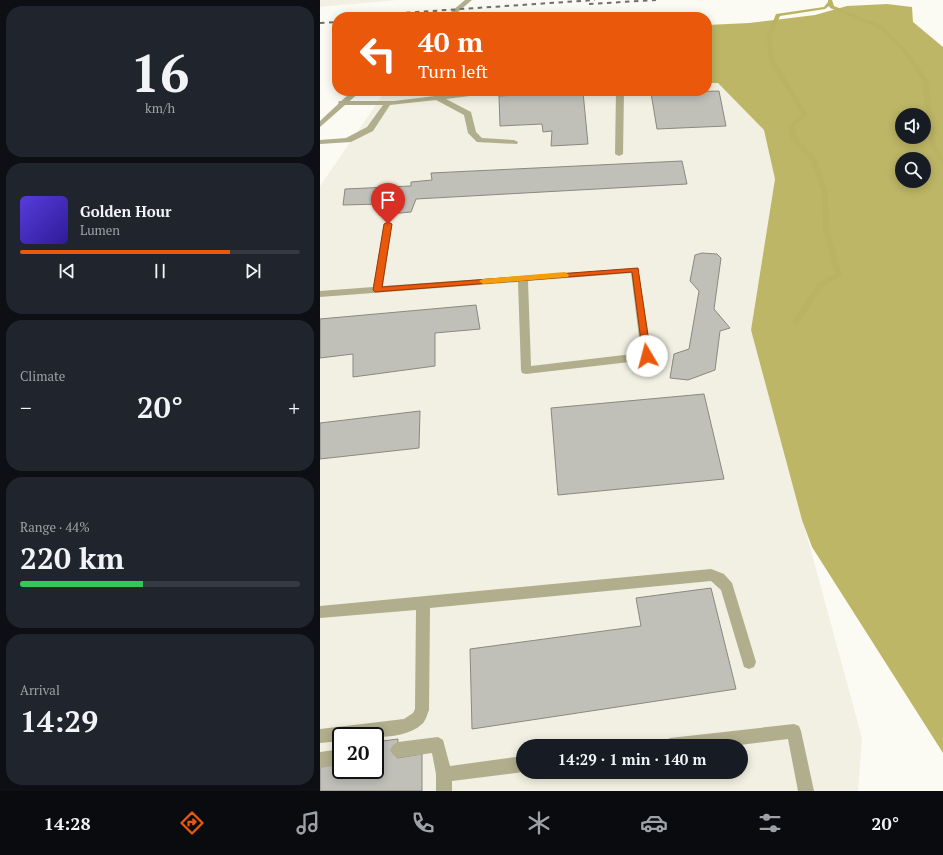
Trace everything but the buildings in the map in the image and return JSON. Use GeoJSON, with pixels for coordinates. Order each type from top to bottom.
{"type":"FeatureCollection","features":[{"type":"Feature","properties":{"kind":"street"},"geometry":{"type":"LineString","coordinates":[[454,12],[469,0]]}},
{"type":"Feature","properties":{"kind":"street"},"geometry":{"type":"LineString","coordinates":[[320,125],[351,96]]}},
{"type":"Feature","properties":{"kind":"street"},"geometry":{"type":"LineString","coordinates":[[342,103],[388,103],[454,96]]}},
{"type":"Feature","properties":{"kind":"street"},"geometry":{"type":"LineString","coordinates":[[619,154],[620,96]]}},
{"type":"Feature","properties":{"kind":"street"},"geometry":{"type":"LineString","coordinates":[[438,98],[468,114],[472,133],[480,140],[514,142]]}},
{"type":"Feature","properties":{"kind":"street"},"geometry":{"type":"LineString","coordinates":[[320,142],[348,140],[370,129],[388,103]]}},
{"type":"Feature","properties":{"kind":"street"},"geometry":{"type":"LineString","coordinates":[[377,290],[388,224]]}},
{"type":"Feature","properties":{"kind":"street"},"geometry":{"type":"LineString","coordinates":[[320,294],[523,278],[636,270],[647,356],[526,370],[523,278]]}},
{"type":"Feature","properties":{"kind":"street"},"geometry":{"type":"LineString","coordinates":[[320,612],[711,575],[719,578],[727,587],[749,662]]}},
{"type":"Feature","properties":{"kind":"street"},"geometry":{"type":"LineString","coordinates":[[320,736],[406,726],[418,718],[422,710],[423,603]]}},
{"type":"Feature","properties":{"kind":"street"},"geometry":{"type":"LineString","coordinates":[[728,739],[794,731],[806,791]]}},
{"type":"Feature","properties":{"kind":"street"},"geometry":{"type":"LineString","coordinates":[[398,750],[438,745],[444,774],[444,791]]}},
{"type":"Feature","properties":{"kind":"street"},"geometry":{"type":"LineString","coordinates":[[320,760],[332,758]]}},
{"type":"Feature","properties":{"kind":"street"},"geometry":{"type":"LineString","coordinates":[[444,774],[516,765]]}},
{"type":"Feature","properties":{"kind":"shaded area"},"geometry":{"type":"Polygon","coordinates":[[[320,0],[398,0],[320,7],[320,0]]]}},
{"type":"Feature","properties":{"kind":"shaded area"},"geometry":{"type":"Polygon","coordinates":[[[887,4],[912,7],[913,22],[943,47],[943,753],[812,547],[802,520],[751,330],[775,179],[764,130],[718,83],[712,83],[712,25],[749,23],[815,15],[847,6],[887,4]]]}},
{"type":"Feature","properties":{"kind":"shaded area"},"geometry":{"type":"Polygon","coordinates":[[[712,83],[718,83],[765,130],[775,179],[751,330],[862,738],[858,791],[320,791],[320,186],[382,96],[712,96],[712,83]]]}},
{"type":"Feature","properties":{"kind":"waterway"},"geometry":{"type":"LineString","coordinates":[[795,323],[820,285],[839,275],[826,230],[825,192],[813,158],[794,139],[791,126],[805,115],[772,61],[769,37],[778,15],[825,8],[831,2]]}},
{"type":"Feature","properties":{"kind":"waterway"},"geometry":{"type":"LineString","coordinates":[[831,2],[832,7],[881,27],[904,50],[925,80],[933,146],[943,163]]}},
{"type":"Feature","properties":{"kind":"railway"},"geometry":{"type":"LineString","coordinates":[[417,12],[595,0]]}},
{"type":"Feature","properties":{"kind":"railway"},"geometry":{"type":"LineString","coordinates":[[589,4],[656,0]]}},
{"type":"Feature","properties":{"kind":"railway"},"geometry":{"type":"LineString","coordinates":[[320,23],[332,22]]}},
{"type":"Feature","properties":{"kind":"slow traffic"},"geometry":{"type":"LineString","coordinates":[[483,281],[565,275]]}},
{"type":"Feature","properties":{"kind":"route"},"geometry":{"type":"LineString","coordinates":[[388,224],[377,290],[636,270],[647,356]]}}]}
